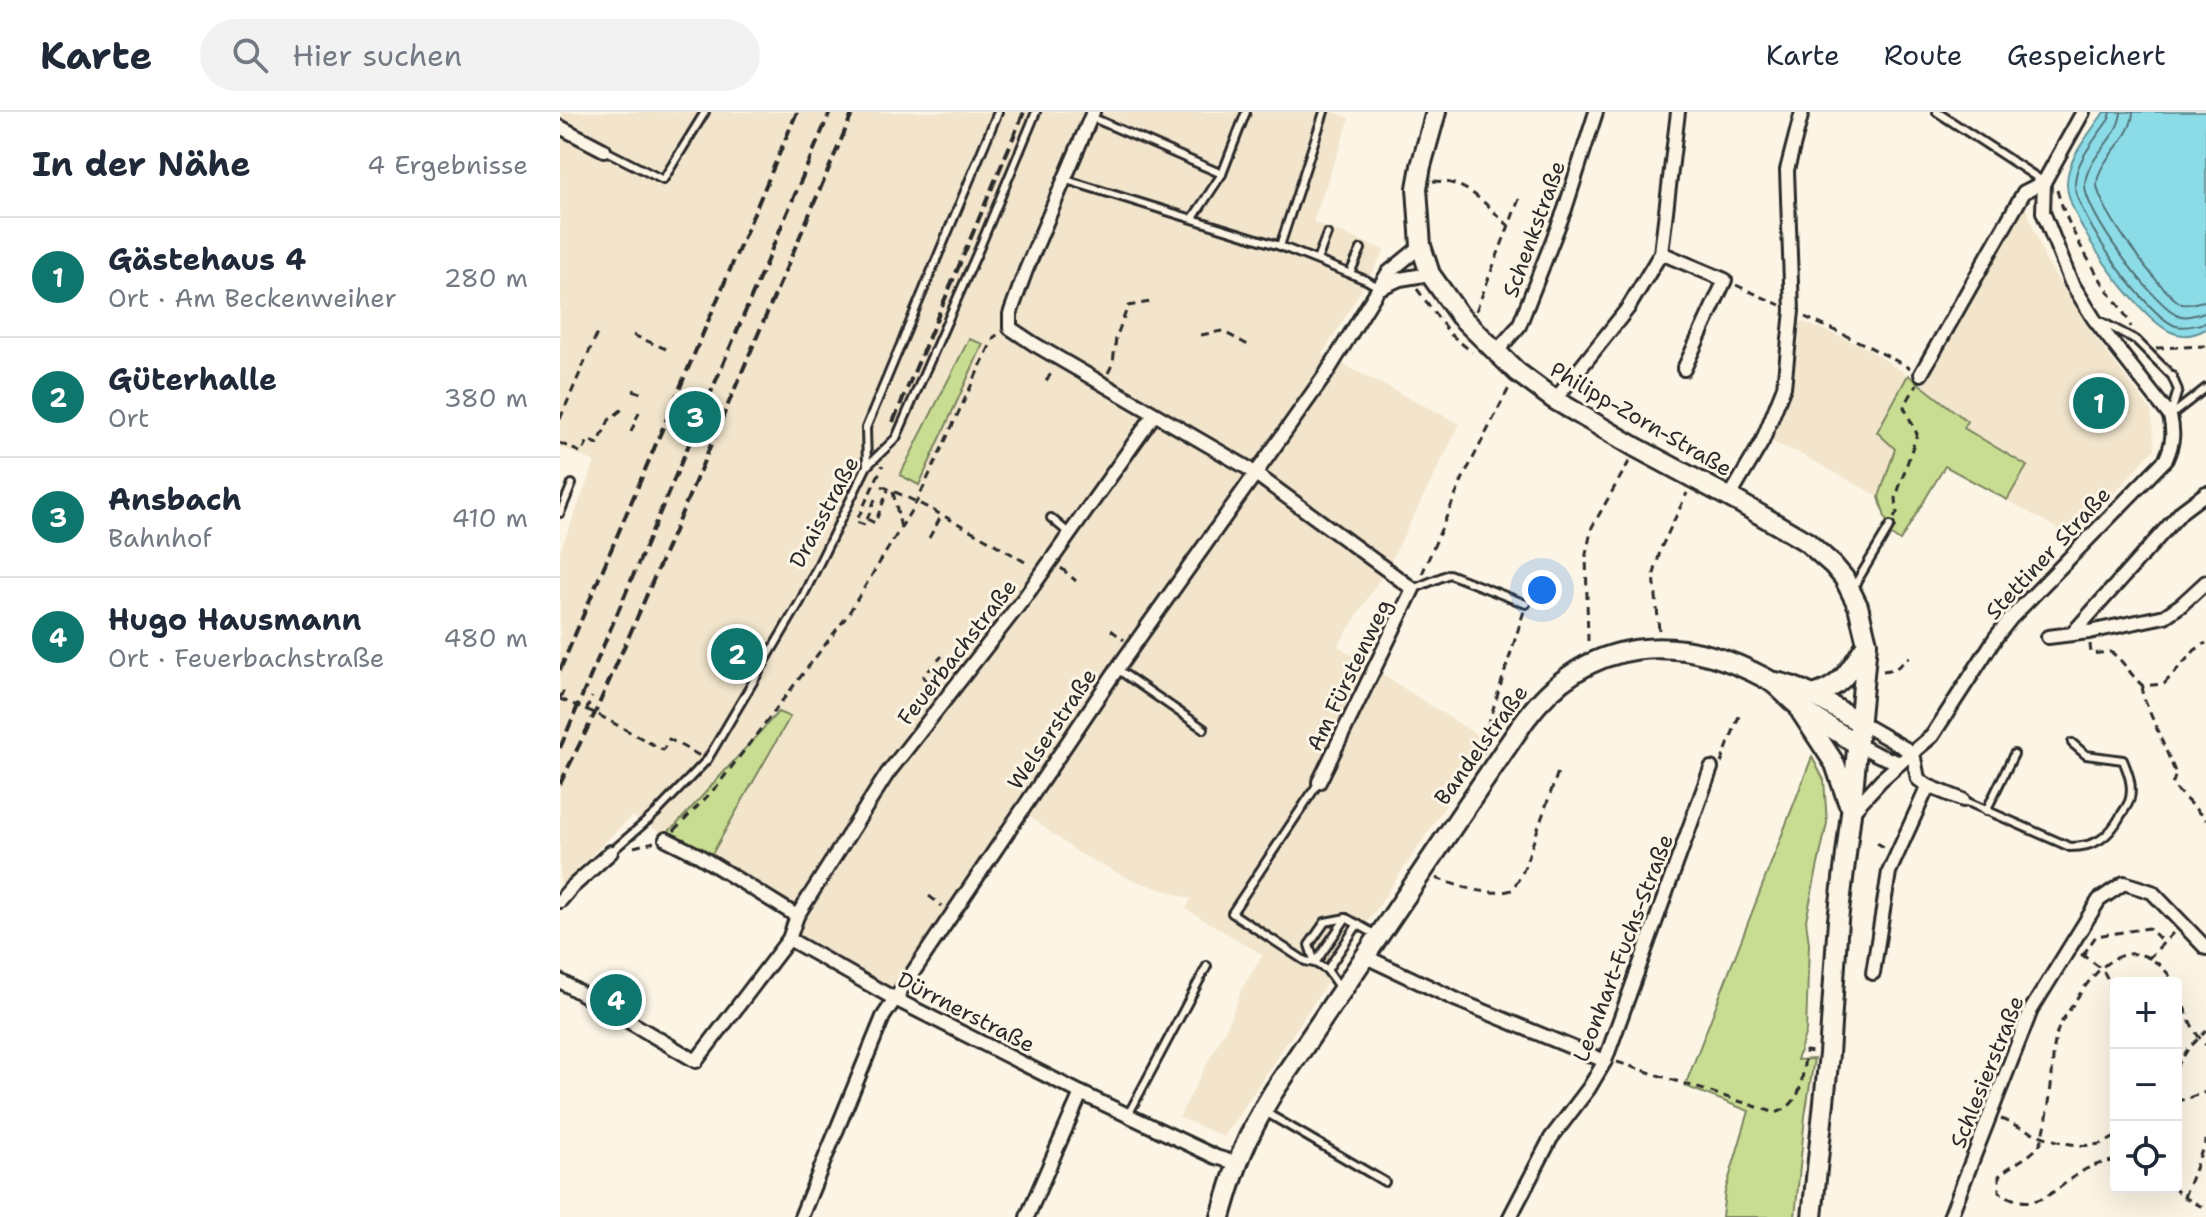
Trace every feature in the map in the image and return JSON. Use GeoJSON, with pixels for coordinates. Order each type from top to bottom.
{"type":"FeatureCollection","features":[{"type":"Feature","properties":{"kind":"main road","name":"Philipp-Zorn-Straße"},"geometry":{"type":"LineString","coordinates":[[1436,112],[1417,188],[1421,246],[1430,274],[1439,289],[1460,316],[1496,352],[1555,400],[1807,542],[1833,565],[1858,606],[1867,643],[1857,744]]}},
{"type":"Feature","properties":{"kind":"main road"},"geometry":{"type":"LineString","coordinates":[[1806,700],[1844,679],[1867,643]]}},
{"type":"Feature","properties":{"kind":"main road","name":"Bandelstraße"},"geometry":{"type":"LineString","coordinates":[[1221,1217],[1236,1163],[1261,1111],[1537,704],[1569,676],[1602,658],[1640,648],[1666,647],[1739,666],[1791,685],[1806,700]]}},
{"type":"Feature","properties":{"kind":"main road"},"geometry":{"type":"LineString","coordinates":[[1806,700],[1859,722]]}},
{"type":"Feature","properties":{"kind":"main road"},"geometry":{"type":"LineString","coordinates":[[1806,700],[1857,744],[1812,1217]]}},
{"type":"Feature","properties":{"kind":"main road"},"geometry":{"type":"LineString","coordinates":[[1806,700],[1835,764],[1851,813]]}},
{"type":"Feature","properties":{"kind":"street","name":"Schenkstraße"},"geometry":{"type":"LineString","coordinates":[[1496,352],[1519,326],[1565,209],[1596,112]]}},
{"type":"Feature","properties":{"kind":"street"},"geometry":{"type":"LineString","coordinates":[[1555,400],[1628,308],[1661,253],[1678,112]]}},
{"type":"Feature","properties":{"kind":"street"},"geometry":{"type":"LineString","coordinates":[[1729,498],[1762,442],[1784,387],[1792,311],[1787,170],[1802,112]]}},
{"type":"Feature","properties":{"kind":"street"},"geometry":{"type":"LineString","coordinates":[[2083,112],[2050,183],[2043,212],[2071,282],[2094,319],[2170,416]]}},
{"type":"Feature","properties":{"kind":"street"},"geometry":{"type":"LineString","coordinates":[[1092,115],[1063,179],[1010,314],[1010,328],[1256,474]]}},
{"type":"Feature","properties":{"kind":"street"},"geometry":{"type":"LineString","coordinates":[[560,127],[604,150]]}},
{"type":"Feature","properties":{"kind":"street"},"geometry":{"type":"LineString","coordinates":[[1921,374],[2024,192],[2050,183]]}},
{"type":"Feature","properties":{"kind":"street","name":"Welserstraße"},"geometry":{"type":"LineString","coordinates":[[801,1217],[883,1017],[1117,669],[1326,374],[1388,273],[1421,246]]}},
{"type":"Feature","properties":{"kind":"street"},"geometry":{"type":"LineString","coordinates":[[1661,253],[1725,280],[1684,369]]}},
{"type":"Feature","properties":{"kind":"street"},"geometry":{"type":"LineString","coordinates":[[1380,288],[1400,279],[1430,274]]}},
{"type":"Feature","properties":{"kind":"street","name":"Feuerbachstraße"},"geometry":{"type":"LineString","coordinates":[[560,981],[696,1061],[789,939],[797,916],[887,774],[1044,573],[1154,415]]}},
{"type":"Feature","properties":{"kind":"street","name":"Stettiner Straße"},"geometry":{"type":"LineString","coordinates":[[1851,813],[1890,770],[1932,736],[2011,618],[2166,459],[2174,431],[2170,416]]}},
{"type":"Feature","properties":{"kind":"street","name":"Am Fürstenweg"},"geometry":{"type":"LineString","coordinates":[[1256,474],[1413,589],[1319,782]]}},
{"type":"Feature","properties":{"kind":"street"},"geometry":{"type":"LineString","coordinates":[[2072,634],[2182,511],[2206,493]]}},
{"type":"Feature","properties":{"kind":"street"},"geometry":{"type":"LineString","coordinates":[[2048,637],[2165,616],[2206,582]]}},
{"type":"Feature","properties":{"kind":"street"},"geometry":{"type":"LineString","coordinates":[[1859,722],[1913,753],[1918,779],[1963,800]]}},
{"type":"Feature","properties":{"kind":"street"},"geometry":{"type":"LineString","coordinates":[[1857,744],[1900,763]]}},
{"type":"Feature","properties":{"kind":"street","name":"Leonhart-Fuchs-Straße"},"geometry":{"type":"LineString","coordinates":[[1510,1217],[1551,1138],[1589,1088],[1605,1059],[1711,768]]}},
{"type":"Feature","properties":{"kind":"street"},"geometry":{"type":"LineString","coordinates":[[1873,973],[1889,872],[1928,786]]}},
{"type":"Feature","properties":{"kind":"street"},"geometry":{"type":"LineString","coordinates":[[670,836],[797,916]]}},
{"type":"Feature","properties":{"kind":"street"},"geometry":{"type":"LineString","coordinates":[[560,901],[611,852]]}},
{"type":"Feature","properties":{"kind":"street","name":"Schlesierstraße"},"geometry":{"type":"LineString","coordinates":[[1950,1217],[2031,1010],[2099,900],[2124,883],[2152,892],[2206,948]]}},
{"type":"Feature","properties":{"kind":"street","name":"Dürrnerstraße"},"geometry":{"type":"LineString","coordinates":[[789,939],[895,999],[1081,1093],[1216,1157],[1236,1163]]}},
{"type":"Feature","properties":{"kind":"street"},"geometry":{"type":"LineString","coordinates":[[1364,956],[1457,1000],[1605,1059]]}},
{"type":"Feature","properties":{"kind":"street"},"geometry":{"type":"LineString","coordinates":[[1027,1217],[1081,1093]]}},
{"type":"Feature","properties":{"kind":"lane"},"geometry":{"type":"LineString","coordinates":[[604,150],[663,180],[705,112]]}},
{"type":"Feature","properties":{"kind":"lane"},"geometry":{"type":"LineString","coordinates":[[867,466],[866,428],[998,112]]}},
{"type":"Feature","properties":{"kind":"lane","name":"Draisstraße"},"geometry":{"type":"LineString","coordinates":[[611,852],[656,813],[707,760],[800,602],[867,466],[896,438],[1036,112]]}},
{"type":"Feature","properties":{"kind":"lane"},"geometry":{"type":"LineString","coordinates":[[1193,218],[1222,174],[1246,112]]}},
{"type":"Feature","properties":{"kind":"lane"},"geometry":{"type":"LineString","coordinates":[[1280,246],[1324,112]]}},
{"type":"Feature","properties":{"kind":"lane"},"geometry":{"type":"LineString","coordinates":[[1937,112],[2050,183]]}},
{"type":"Feature","properties":{"kind":"lane"},"geometry":{"type":"LineString","coordinates":[[1092,115],[1222,174]]}},
{"type":"Feature","properties":{"kind":"lane"},"geometry":{"type":"LineString","coordinates":[[1063,179],[1280,246],[1380,288]]}},
{"type":"Feature","properties":{"kind":"lane"},"geometry":{"type":"LineString","coordinates":[[1317,260],[1327,234]]}},
{"type":"Feature","properties":{"kind":"lane"},"geometry":{"type":"LineString","coordinates":[[1350,273],[1361,249]]}},
{"type":"Feature","properties":{"kind":"lane"},"geometry":{"type":"LineString","coordinates":[[2094,319],[2136,340],[2172,376],[2178,390],[2170,416]]}},
{"type":"Feature","properties":{"kind":"lane"},"geometry":{"type":"LineString","coordinates":[[2170,416],[2206,388]]}},
{"type":"Feature","properties":{"kind":"lane"},"geometry":{"type":"LineString","coordinates":[[560,513],[572,484]]}},
{"type":"Feature","properties":{"kind":"lane"},"geometry":{"type":"LineString","coordinates":[[1051,518],[1071,535]]}},
{"type":"Feature","properties":{"kind":"lane"},"geometry":{"type":"LineString","coordinates":[[1851,590],[1890,526]]}},
{"type":"Feature","properties":{"kind":"lane"},"geometry":{"type":"LineString","coordinates":[[1413,589],[1449,574],[1526,604]]}},
{"type":"Feature","properties":{"kind":"lane"},"geometry":{"type":"LineString","coordinates":[[1117,669],[1204,729]]}},
{"type":"Feature","properties":{"kind":"lane"},"geometry":{"type":"LineString","coordinates":[[1963,800],[2070,847],[2086,847],[2104,839],[2130,799],[2130,778],[2123,760],[2086,755],[2072,743]]}},
{"type":"Feature","properties":{"kind":"lane"},"geometry":{"type":"LineString","coordinates":[[1986,811],[2014,754]]}},
{"type":"Feature","properties":{"kind":"lane"},"geometry":{"type":"LineString","coordinates":[[1319,782],[1232,913],[1305,961],[1327,970],[1341,989]]}},
{"type":"Feature","properties":{"kind":"lane"},"geometry":{"type":"LineString","coordinates":[[1315,963],[1309,945],[1325,922],[1346,918],[1378,936]]}},
{"type":"Feature","properties":{"kind":"lane"},"geometry":{"type":"LineString","coordinates":[[1315,963],[1346,918]]}},
{"type":"Feature","properties":{"kind":"lane"},"geometry":{"type":"LineString","coordinates":[[1327,970],[1358,924]]}},
{"type":"Feature","properties":{"kind":"lane"},"geometry":{"type":"LineString","coordinates":[[1128,1115],[1207,966]]}},
{"type":"Feature","properties":{"kind":"lane"},"geometry":{"type":"LineString","coordinates":[[1261,1111],[1385,1182]]}},
{"type":"Feature","properties":{"kind":"path"},"geometry":{"type":"LineString","coordinates":[[1433,181],[1450,181],[1467,188],[1509,226]]}},
{"type":"Feature","properties":{"kind":"path"},"geometry":{"type":"LineString","coordinates":[[2050,183],[2103,284],[2128,318],[2136,340]]}},
{"type":"Feature","properties":{"kind":"path"},"geometry":{"type":"LineString","coordinates":[[1476,311],[1521,194]]}},
{"type":"Feature","properties":{"kind":"path"},"geometry":{"type":"LineString","coordinates":[[1725,280],[1864,344],[1921,374],[1904,407],[1917,434],[1896,497],[1897,513],[1890,526]]}},
{"type":"Feature","properties":{"kind":"path"},"geometry":{"type":"LineString","coordinates":[[1405,289],[1417,289],[1450,334],[1473,353]]}},
{"type":"Feature","properties":{"kind":"path"},"geometry":{"type":"LineString","coordinates":[[1103,384],[1113,363],[1116,338],[1128,306],[1150,302]]}},
{"type":"Feature","properties":{"kind":"path"},"geometry":{"type":"LineString","coordinates":[[611,852],[670,836],[717,786],[847,616],[917,501],[994,337],[1010,328]]}},
{"type":"Feature","properties":{"kind":"path"},"geometry":{"type":"LineString","coordinates":[[560,419],[599,329]]}},
{"type":"Feature","properties":{"kind":"path"},"geometry":{"type":"LineString","coordinates":[[1201,335],[1222,331],[1248,345]]}},
{"type":"Feature","properties":{"kind":"path"},"geometry":{"type":"LineString","coordinates":[[633,335],[666,349]]}},
{"type":"Feature","properties":{"kind":"path"},"geometry":{"type":"LineString","coordinates":[[2144,348],[2206,346]]}},
{"type":"Feature","properties":{"kind":"path"},"geometry":{"type":"LineString","coordinates":[[633,390],[646,395]]}},
{"type":"Feature","properties":{"kind":"path"},"geometry":{"type":"LineString","coordinates":[[1427,565],[1463,478],[1506,393]]}},
{"type":"Feature","properties":{"kind":"path"},"geometry":{"type":"LineString","coordinates":[[560,443],[582,453],[588,440],[598,444],[609,420],[625,407]]}},
{"type":"Feature","properties":{"kind":"path"},"geometry":{"type":"LineString","coordinates":[[631,432],[639,412]]}},
{"type":"Feature","properties":{"kind":"path"},"geometry":{"type":"LineString","coordinates":[[1588,641],[1586,554],[1592,527],[1631,457],[1625,454]]}},
{"type":"Feature","properties":{"kind":"path"},"geometry":{"type":"LineString","coordinates":[[875,499],[865,525],[856,522],[883,466]]}},
{"type":"Feature","properties":{"kind":"path"},"geometry":{"type":"LineString","coordinates":[[1659,630],[1654,574],[1661,548],[1694,479]]}},
{"type":"Feature","properties":{"kind":"path"},"geometry":{"type":"LineString","coordinates":[[882,486],[972,527],[1044,573]]}},
{"type":"Feature","properties":{"kind":"path"},"geometry":{"type":"LineString","coordinates":[[867,519],[875,523],[891,490]]}},
{"type":"Feature","properties":{"kind":"path"},"geometry":{"type":"LineString","coordinates":[[891,490],[901,528]]}},
{"type":"Feature","properties":{"kind":"path"},"geometry":{"type":"LineString","coordinates":[[929,538],[942,515]]}},
{"type":"Feature","properties":{"kind":"path"},"geometry":{"type":"LineString","coordinates":[[1052,560],[1076,581]]}},
{"type":"Feature","properties":{"kind":"path"},"geometry":{"type":"LineString","coordinates":[[1488,774],[1482,744],[1526,604]]}},
{"type":"Feature","properties":{"kind":"path"},"geometry":{"type":"LineString","coordinates":[[2091,654],[2111,652],[2124,661],[2143,686],[2164,684],[2195,650],[2206,643]]}},
{"type":"Feature","properties":{"kind":"path"},"geometry":{"type":"LineString","coordinates":[[942,656],[923,677],[946,698]]}},
{"type":"Feature","properties":{"kind":"path"},"geometry":{"type":"LineString","coordinates":[[1883,671],[1895,669],[1910,657]]}},
{"type":"Feature","properties":{"kind":"path"},"geometry":{"type":"LineString","coordinates":[[566,686],[560,699],[595,713],[663,750],[669,739],[707,760]]}},
{"type":"Feature","properties":{"kind":"path"},"geometry":{"type":"LineString","coordinates":[[2143,686],[2142,694],[2176,774],[2172,785],[2206,820]]}},
{"type":"Feature","properties":{"kind":"path"},"geometry":{"type":"LineString","coordinates":[[586,711],[592,697]]}},
{"type":"Feature","properties":{"kind":"path"},"geometry":{"type":"LineString","coordinates":[[1711,768],[1720,765],[1739,716]]}},
{"type":"Feature","properties":{"kind":"path"},"geometry":{"type":"LineString","coordinates":[[1421,872],[1454,885],[1500,893],[1512,890],[1522,874],[1559,769]]}},
{"type":"Feature","properties":{"kind":"path"},"geometry":{"type":"LineString","coordinates":[[929,896],[951,913]]}},
{"type":"Feature","properties":{"kind":"path"},"geometry":{"type":"LineString","coordinates":[[2148,959],[2183,923]]}},
{"type":"Feature","properties":{"kind":"path"},"geometry":{"type":"LineString","coordinates":[[2083,955],[2096,936],[2149,928],[2164,943]]}},
{"type":"Feature","properties":{"kind":"path"},"geometry":{"type":"LineString","coordinates":[[2071,946],[2106,975],[2114,1007],[2113,1049]]}},
{"type":"Feature","properties":{"kind":"path"},"geometry":{"type":"LineString","coordinates":[[2016,1206],[2008,1203],[1999,1192],[1999,1176],[2009,1166],[2038,1149],[2049,1106],[2059,1028],[2085,986],[2108,961],[2122,955],[2137,954],[2156,962],[2176,982],[2191,1028],[2206,1045]]}},
{"type":"Feature","properties":{"kind":"path"},"geometry":{"type":"LineString","coordinates":[[2182,1060],[2206,1031]]}},
{"type":"Feature","properties":{"kind":"path"},"geometry":{"type":"LineString","coordinates":[[1605,1059],[1776,1113],[1797,1100],[1806,1051]]}},
{"type":"Feature","properties":{"kind":"path"},"geometry":{"type":"LineString","coordinates":[[2182,1100],[2206,1092]]}},
{"type":"Feature","properties":{"kind":"path"},"geometry":{"type":"LineString","coordinates":[[1990,1114],[2043,1136],[2082,1145],[2110,1139]]}},
{"type":"Feature","properties":{"kind":"path"},"geometry":{"type":"LineString","coordinates":[[2184,1197],[2206,1140]]}},
{"type":"Feature","properties":{"kind":"path"},"geometry":{"type":"LineString","coordinates":[[2049,1203],[2086,1169],[2110,1161]]}},
{"type":"Feature","properties":{"kind":"path"},"geometry":{"type":"LineString","coordinates":[[2179,1193],[2206,1209]]}},
{"type":"Feature","properties":{"kind":"shaded area"},"geometry":{"type":"Polygon","coordinates":[[[561,112],[1334,112],[1350,118],[1313,222],[1385,250],[1323,354],[1460,424],[1391,561],[1338,646],[1488,742],[1224,1137],[1179,1117],[1229,1022],[1242,988],[1263,955],[1186,909],[1191,899],[1130,879],[1078,853],[1017,807],[891,999],[784,939],[795,917],[708,861],[789,718],[779,712],[676,825],[664,834],[632,816],[560,886],[560,551],[595,462],[560,447],[561,112]]]}},
{"type":"Feature","properties":{"kind":"shaded area"},"geometry":{"type":"Polygon","coordinates":[[[2025,205],[2045,259],[2087,326],[2151,411],[2155,448],[2074,538],[2007,500],[2027,466],[1964,428],[1967,421],[1923,385],[2025,205]]]}},
{"type":"Feature","properties":{"kind":"shaded area"},"geometry":{"type":"Polygon","coordinates":[[[1801,321],[1863,346],[1908,375],[1877,432],[1895,449],[1879,497],[1797,452],[1769,441],[1793,380],[1801,321]]]}},
{"type":"Feature","properties":{"kind":"green space"},"geometry":{"type":"Polygon","coordinates":[[[969,339],[983,344],[919,485],[900,475],[969,339]]]}},
{"type":"Feature","properties":{"kind":"green space"},"geometry":{"type":"Polygon","coordinates":[[[1908,375],[1967,421],[1964,428],[2027,466],[2007,500],[1945,466],[1900,541],[1890,534],[1879,497],[1895,449],[1877,432],[1908,375]]]}},
{"type":"Feature","properties":{"kind":"green space"},"geometry":{"type":"Polygon","coordinates":[[[778,712],[790,717],[708,861],[664,834],[676,825],[778,712]]]}},
{"type":"Feature","properties":{"kind":"green space"},"geometry":{"type":"Polygon","coordinates":[[[1812,757],[1824,780],[1827,823],[1806,920],[1809,944],[1806,1031],[1797,1060],[1814,1059],[1795,1217],[1722,1217],[1725,1192],[1749,1111],[1685,1086],[1812,757]]]}},
{"type":"Feature","properties":{"kind":"water"},"geometry":{"type":"Polygon","coordinates":[[[2104,112],[2206,112],[2206,329],[2202,331],[2180,335],[2157,323],[2123,288],[2078,219],[2070,199],[2068,174],[2081,146],[2104,112]]]}},
{"type":"Feature","properties":{"kind":"railway"},"geometry":{"type":"LineString","coordinates":[[560,670],[797,112]]}},
{"type":"Feature","properties":{"kind":"railway"},"geometry":{"type":"LineString","coordinates":[[560,748],[830,112]]}},
{"type":"Feature","properties":{"kind":"railway"},"geometry":{"type":"LineString","coordinates":[[560,784],[636,620],[853,112]]}},
{"type":"Feature","properties":{"kind":"railway"},"geometry":{"type":"LineString","coordinates":[[893,422],[1024,112]]}},
{"type":"Feature","properties":{"kind":"place","name":"Gästehaus 4"},"geometry":{"type":"Point","coordinates":[2099,403]}},
{"type":"Feature","properties":{"kind":"place","name":"Ansbach"},"geometry":{"type":"Point","coordinates":[695,417]}},
{"type":"Feature","properties":{"kind":"place","name":"Güterhalle"},"geometry":{"type":"Point","coordinates":[737,654]}},
{"type":"Feature","properties":{"kind":"place","name":"Hugo Hausmann"},"geometry":{"type":"Point","coordinates":[616,1000]}}]}
